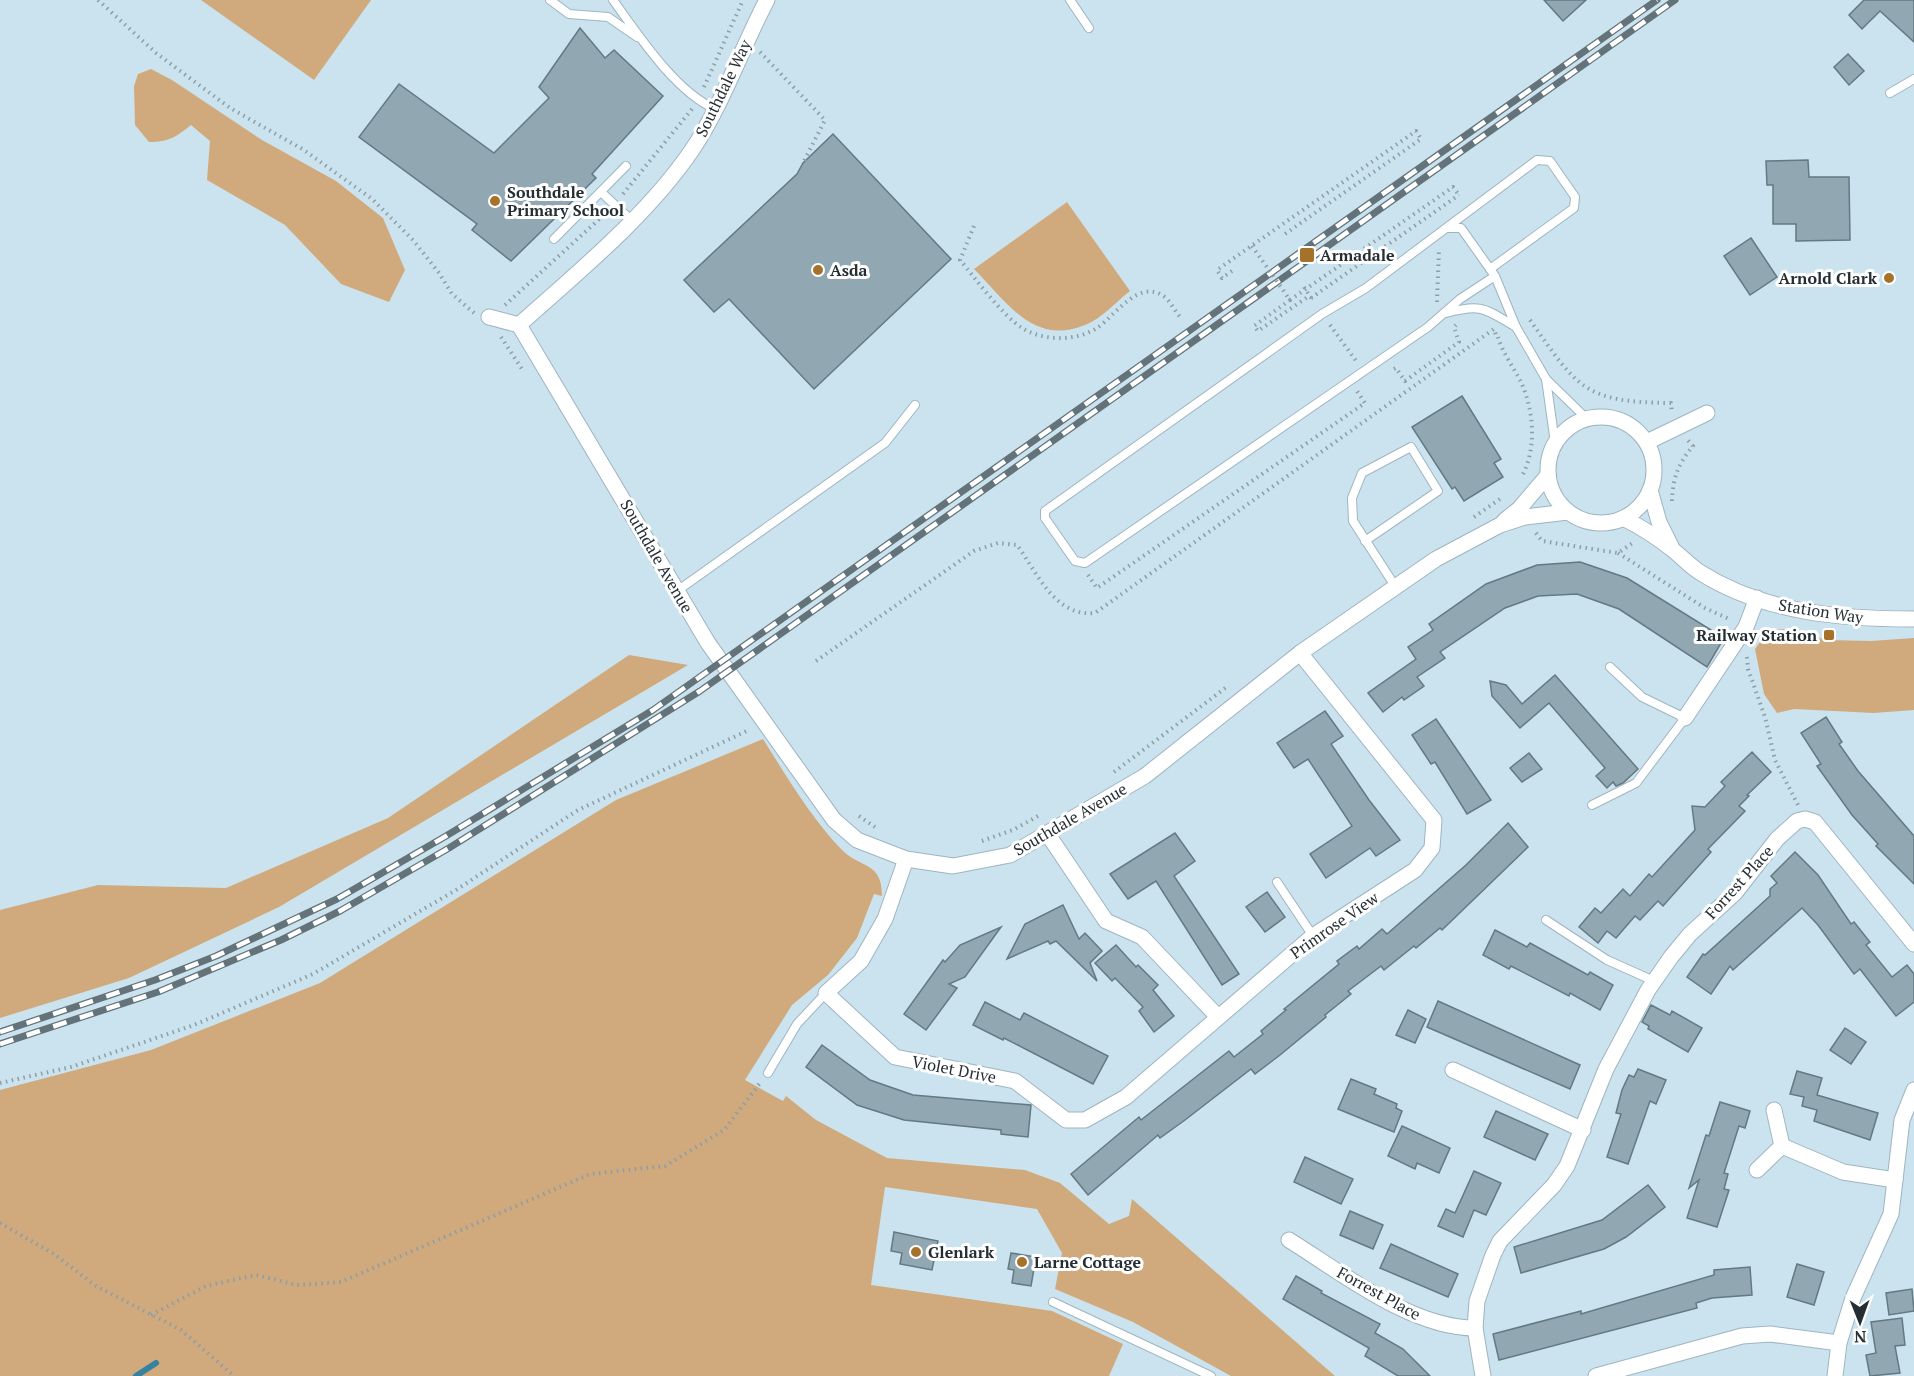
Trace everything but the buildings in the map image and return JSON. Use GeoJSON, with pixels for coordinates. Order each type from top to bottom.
{"type":"FeatureCollection","features":[{"type":"Feature","properties":{"kind":"street","name":"Southdale Way"},"geometry":{"type":"LineString","coordinates":[[519,325],[591,261],[675,174],[716,110],[747,38],[767,0]]}},
{"type":"Feature","properties":{"kind":"street"},"geometry":{"type":"LineString","coordinates":[[489,317],[519,325]]}},
{"type":"Feature","properties":{"kind":"street","name":"Southdale Avenue"},"geometry":{"type":"LineString","coordinates":[[519,325],[714,651],[767,722],[834,820],[857,840],[906,859],[953,866],[1010,855],[1144,776],[1300,653],[1436,560],[1522,513],[1568,512]]}},
{"type":"Feature","properties":{"kind":"street"},"geometry":{"type":"LineString","coordinates":[[1647,442],[1707,413]]}},
{"type":"Feature","properties":{"kind":"street"},"geometry":{"type":"LineString","coordinates":[[1650,490],[1634,511],[1623,518],[1595,522],[1568,512],[1558,501],[1548,475],[1549,458],[1555,443],[1569,428],[1587,418],[1600,417],[1627,424],[1647,442],[1653,458],[1654,474],[1650,490],[1654,527]]}},
{"type":"Feature","properties":{"kind":"street"},"geometry":{"type":"LineString","coordinates":[[1522,513],[1548,475]]}},
{"type":"Feature","properties":{"kind":"street","name":"Station Way"},"geometry":{"type":"LineString","coordinates":[[1623,518],[1654,527],[1672,549],[1701,573],[1790,610],[1833,615],[1914,619]]}},
{"type":"Feature","properties":{"kind":"street"},"geometry":{"type":"LineString","coordinates":[[1685,718],[1746,627],[1757,598]]}},
{"type":"Feature","properties":{"kind":"street","name":"Primrose View"},"geometry":{"type":"LineString","coordinates":[[1218,1017],[1313,936],[1415,870],[1432,848],[1434,820],[1300,653]]}},
{"type":"Feature","properties":{"kind":"street"},"geometry":{"type":"LineString","coordinates":[[1805,819],[1815,822],[1914,944]]}},
{"type":"Feature","properties":{"kind":"street","name":"Forrest Place"},"geometry":{"type":"LineString","coordinates":[[1483,1376],[1475,1328],[1480,1290],[1500,1241],[1554,1185],[1567,1166],[1606,1069],[1654,981],[1684,942],[1735,893],[1777,839],[1791,826],[1805,819]]}},
{"type":"Feature","properties":{"kind":"street"},"geometry":{"type":"LineString","coordinates":[[1047,833],[1107,921],[1142,937],[1218,1017]]}},
{"type":"Feature","properties":{"kind":"street"},"geometry":{"type":"LineString","coordinates":[[826,993],[861,961],[885,919],[906,859]]}},
{"type":"Feature","properties":{"kind":"street","name":"Violet Drive"},"geometry":{"type":"LineString","coordinates":[[826,993],[895,1057],[1015,1081],[1066,1120],[1085,1120],[1126,1096],[1218,1017]]}},
{"type":"Feature","properties":{"kind":"street"},"geometry":{"type":"LineString","coordinates":[[1453,1070],[1583,1130]]}},
{"type":"Feature","properties":{"kind":"street"},"geometry":{"type":"LineString","coordinates":[[1835,1376],[1839,1343],[1853,1298],[1891,1214],[1902,1120],[1914,1090]]}},
{"type":"Feature","properties":{"kind":"street"},"geometry":{"type":"LineString","coordinates":[[1774,1110],[1782,1146]]}},
{"type":"Feature","properties":{"kind":"street"},"geometry":{"type":"LineString","coordinates":[[1782,1146],[1843,1172],[1895,1180]]}},
{"type":"Feature","properties":{"kind":"street"},"geometry":{"type":"LineString","coordinates":[[1757,1170],[1782,1146]]}},
{"type":"Feature","properties":{"kind":"street","name":"Forrest Place"},"geometry":{"type":"LineString","coordinates":[[1289,1240],[1372,1292],[1414,1313],[1440,1325],[1475,1328]]}},
{"type":"Feature","properties":{"kind":"street"},"geometry":{"type":"LineString","coordinates":[[1596,1376],[1619,1373],[1742,1336],[1770,1334],[1839,1343]]}},
{"type":"Feature","properties":{"kind":"lane"},"geometry":{"type":"LineString","coordinates":[[550,0],[569,14],[608,17],[643,42]]}},
{"type":"Feature","properties":{"kind":"lane"},"geometry":{"type":"LineString","coordinates":[[613,0],[643,42],[698,101],[716,110]]}},
{"type":"Feature","properties":{"kind":"lane"},"geometry":{"type":"LineString","coordinates":[[1070,0],[1089,28]]}},
{"type":"Feature","properties":{"kind":"lane"},"geometry":{"type":"LineString","coordinates":[[1890,93],[1914,80]]}},
{"type":"Feature","properties":{"kind":"lane"},"geometry":{"type":"LineString","coordinates":[[1537,160],[1550,161],[1575,197],[1574,208],[1443,314],[1123,539],[1085,563],[1075,561],[1044,518],[1045,511],[1322,314],[1356,295],[1435,238],[1537,160]]}},
{"type":"Feature","properties":{"kind":"lane"},"geometry":{"type":"LineString","coordinates":[[554,239],[626,166]]}},
{"type":"Feature","properties":{"kind":"lane"},"geometry":{"type":"LineString","coordinates":[[601,192],[631,220]]}},
{"type":"Feature","properties":{"kind":"lane"},"geometry":{"type":"LineString","coordinates":[[1449,228],[1461,228],[1493,272],[1516,327],[1546,379],[1587,418]]}},
{"type":"Feature","properties":{"kind":"lane"},"geometry":{"type":"LineString","coordinates":[[1443,314],[1470,307],[1488,310],[1516,327]]}},
{"type":"Feature","properties":{"kind":"lane"},"geometry":{"type":"LineString","coordinates":[[1546,379],[1555,443]]}},
{"type":"Feature","properties":{"kind":"lane"},"geometry":{"type":"LineString","coordinates":[[677,591],[885,443],[915,405]]}},
{"type":"Feature","properties":{"kind":"lane"},"geometry":{"type":"LineString","coordinates":[[1365,541],[1438,491],[1411,447],[1362,473],[1352,498],[1353,521],[1365,541],[1395,586]]}},
{"type":"Feature","properties":{"kind":"lane"},"geometry":{"type":"LineString","coordinates":[[1592,805],[1636,783],[1685,718],[1642,698],[1610,667]]}},
{"type":"Feature","properties":{"kind":"lane"},"geometry":{"type":"LineString","coordinates":[[1277,882],[1313,936]]}},
{"type":"Feature","properties":{"kind":"lane"},"geometry":{"type":"LineString","coordinates":[[1546,920],[1607,960],[1654,981]]}},
{"type":"Feature","properties":{"kind":"lane"},"geometry":{"type":"LineString","coordinates":[[768,1073],[797,1024],[826,993]]}},
{"type":"Feature","properties":{"kind":"lane"},"geometry":{"type":"LineString","coordinates":[[1053,1302],[1211,1376]]}},
{"type":"Feature","properties":{"kind":"path"},"geometry":{"type":"LineString","coordinates":[[98,0],[156,53],[230,108],[304,150],[372,199],[413,240],[452,294],[469,311],[489,317],[525,373]]}},
{"type":"Feature","properties":{"kind":"path"},"geometry":{"type":"LineString","coordinates":[[489,317],[536,278],[614,205],[698,101],[743,0]]}},
{"type":"Feature","properties":{"kind":"path"},"geometry":{"type":"LineString","coordinates":[[747,38],[825,120],[803,163]]}},
{"type":"Feature","properties":{"kind":"path"},"geometry":{"type":"LineString","coordinates":[[1232,271],[1222,278],[1217,270],[1416,131],[1421,139],[1282,236]]}},
{"type":"Feature","properties":{"kind":"path"},"geometry":{"type":"LineString","coordinates":[[1453,187],[1459,195],[1425,219],[1258,331],[1254,326],[1453,187]]}},
{"type":"Feature","properties":{"kind":"path"},"geometry":{"type":"LineString","coordinates":[[1388,372],[1396,368],[1405,381],[1459,342],[1454,327],[1437,306],[1439,246],[1425,219]]}},
{"type":"Feature","properties":{"kind":"path"},"geometry":{"type":"LineString","coordinates":[[974,226],[960,260],[1020,327],[1041,337],[1068,338],[1096,329],[1133,296],[1151,292],[1165,297],[1180,317]]}},
{"type":"Feature","properties":{"kind":"path"},"geometry":{"type":"LineString","coordinates":[[1252,246],[1290,300]]}},
{"type":"Feature","properties":{"kind":"path"},"geometry":{"type":"LineString","coordinates":[[1080,562],[1096,588],[1365,403],[1357,391],[1371,382],[1304,287]]}},
{"type":"Feature","properties":{"kind":"path"},"geometry":{"type":"LineString","coordinates":[[1518,484],[1526,468],[1532,439],[1530,408],[1521,384],[1497,338],[1516,327],[1527,316],[1566,371],[1589,391],[1616,400],[1671,403],[1675,429],[1693,446],[1680,463],[1673,479],[1672,501],[1676,514],[1618,553]]}},
{"type":"Feature","properties":{"kind":"path"},"geometry":{"type":"LineString","coordinates":[[1454,327],[1458,323]]}},
{"type":"Feature","properties":{"kind":"path"},"geometry":{"type":"LineString","coordinates":[[1490,324],[1494,329]]}},
{"type":"Feature","properties":{"kind":"path"},"geometry":{"type":"LineString","coordinates":[[1472,519],[1509,494],[1542,541],[1618,553],[1705,608],[1746,627],[1748,669],[1765,717],[1775,760],[1805,819]]}},
{"type":"Feature","properties":{"kind":"path"},"geometry":{"type":"LineString","coordinates":[[1108,777],[1236,679]]}},
{"type":"Feature","properties":{"kind":"path"},"geometry":{"type":"LineString","coordinates":[[742,720],[748,730]]}},
{"type":"Feature","properties":{"kind":"path"},"geometry":{"type":"LineString","coordinates":[[0,1083],[71,1067],[182,1029],[313,974],[456,890],[578,810],[767,722]]}},
{"type":"Feature","properties":{"kind":"path"},"geometry":{"type":"LineString","coordinates":[[979,842],[1013,830],[1041,814]]}},
{"type":"Feature","properties":{"kind":"path"},"geometry":{"type":"LineString","coordinates":[[858,815],[876,828]]}},
{"type":"Feature","properties":{"kind":"path"},"geometry":{"type":"LineString","coordinates":[[151,1315],[206,1286],[256,1275],[297,1285],[341,1282],[590,1174],[665,1166],[724,1130],[768,1073]]}},
{"type":"Feature","properties":{"kind":"path"},"geometry":{"type":"LineString","coordinates":[[0,1223],[54,1254],[96,1286],[181,1330],[234,1376]]}},
{"type":"Feature","properties":{"kind":"shaded area"},"geometry":{"type":"Polygon","coordinates":[[[201,0],[371,0],[314,80],[201,0]]]}},
{"type":"Feature","properties":{"kind":"shaded area"},"geometry":{"type":"Polygon","coordinates":[[[151,69],[172,80],[262,140],[336,181],[383,218],[405,270],[389,302],[341,284],[285,225],[207,180],[210,141],[191,125],[172,138],[149,142],[135,125],[134,86],[138,74],[151,69]]]}},
{"type":"Feature","properties":{"kind":"shaded area"},"geometry":{"type":"Polygon","coordinates":[[[1067,202],[1130,291],[1103,315],[1085,325],[1067,330],[1050,330],[1022,317],[974,269],[1067,202]]]}},
{"type":"Feature","properties":{"kind":"shaded area"},"geometry":{"type":"Polygon","coordinates":[[[1785,629],[1827,640],[1871,641],[1914,638],[1914,710],[1873,713],[1794,709],[1777,713],[1764,694],[1755,649],[1768,631],[1785,629]]]}},
{"type":"Feature","properties":{"kind":"shaded area"},"geometry":{"type":"Polygon","coordinates":[[[629,655],[688,665],[279,907],[129,978],[0,1018],[0,910],[98,885],[226,888],[388,818],[629,655]]]}},
{"type":"Feature","properties":{"kind":"shaded area"},"geometry":{"type":"Polygon","coordinates":[[[763,739],[800,797],[831,838],[849,856],[874,871],[881,885],[882,896],[874,894],[857,938],[828,975],[792,1005],[745,1080],[783,1101],[786,1096],[816,1120],[887,1158],[1025,1170],[1060,1183],[1109,1224],[1129,1216],[1132,1199],[1335,1376],[1231,1376],[1133,1322],[1055,1289],[1062,1253],[1037,1209],[885,1187],[871,1285],[1052,1311],[1123,1344],[1109,1376],[0,1376],[0,1090],[151,1050],[320,983],[616,800],[763,739]]]}},
{"type":"Feature","properties":{"kind":"waterway"},"geometry":{"type":"LineString","coordinates":[[136,1376],[156,1363]]}},
{"type":"Feature","properties":{"kind":"railway"},"geometry":{"type":"LineString","coordinates":[[0,1032],[155,980],[216,956],[337,899],[446,836],[653,710],[1657,0]]}},
{"type":"Feature","properties":{"kind":"railway"},"geometry":{"type":"LineString","coordinates":[[0,1044],[158,992],[281,940],[340,911],[449,848],[700,691],[1675,0]]}},
{"type":"Feature","properties":{"kind":"place","name":"Southdale Primary School"},"geometry":{"type":"Point","coordinates":[495,201]}},
{"type":"Feature","properties":{"kind":"place","name":"Armadale"},"geometry":{"type":"Point","coordinates":[1307,255]}},
{"type":"Feature","properties":{"kind":"place","name":"Asda"},"geometry":{"type":"Point","coordinates":[818,270]}},
{"type":"Feature","properties":{"kind":"place","name":"Arnold Clark"},"geometry":{"type":"Point","coordinates":[1889,278]}},
{"type":"Feature","properties":{"kind":"place","name":"Railway Station"},"geometry":{"type":"Point","coordinates":[1829,635]}},
{"type":"Feature","properties":{"kind":"place","name":"Glenlark"},"geometry":{"type":"Point","coordinates":[916,1252]}},
{"type":"Feature","properties":{"kind":"place","name":"Larne Cottage"},"geometry":{"type":"Point","coordinates":[1022,1262]}}]}
